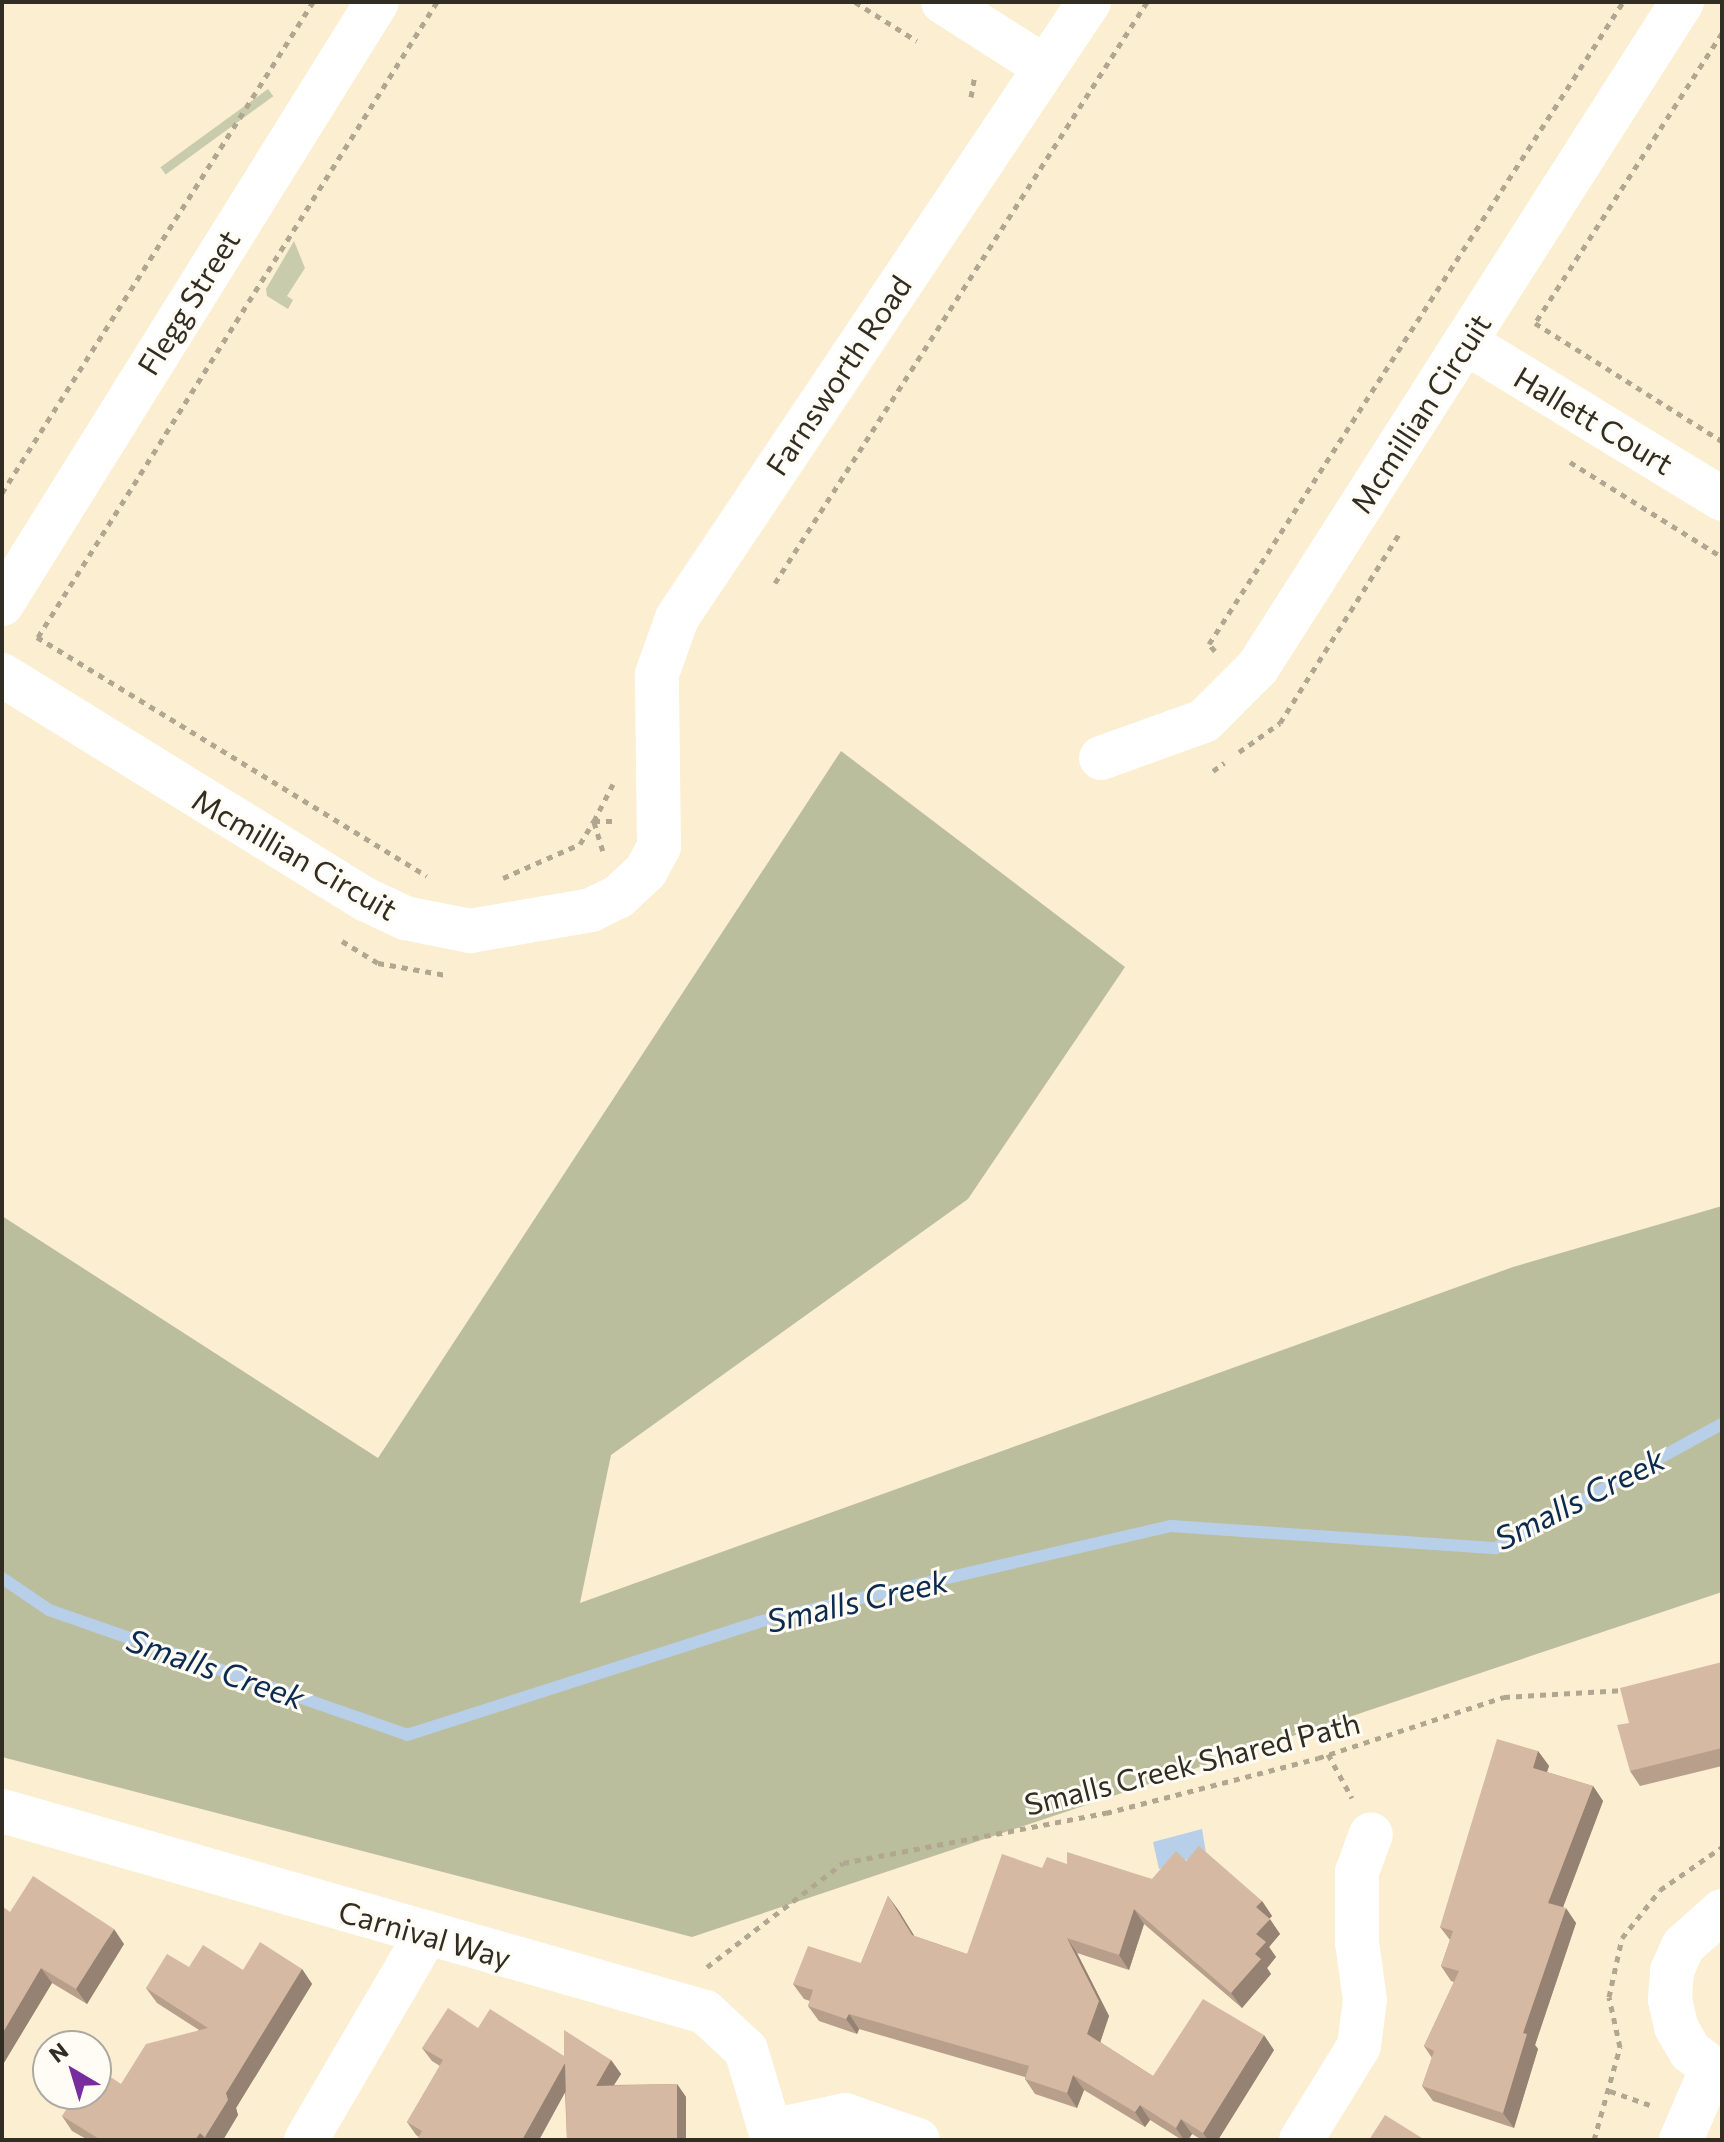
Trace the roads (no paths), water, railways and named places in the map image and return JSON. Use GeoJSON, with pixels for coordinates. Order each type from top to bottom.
{"type":"FeatureCollection","features":[{"type":"Feature","properties":{"kind":"street","name":"Flegg Street"},"geometry":{"type":"LineString","coordinates":[[14,617],[377,2]]}},
{"type":"Feature","properties":{"kind":"street"},"geometry":{"type":"LineString","coordinates":[[943,2],[1043,66]]}},
{"type":"Feature","properties":{"kind":"street","name":"Farnsworth Road"},"geometry":{"type":"LineString","coordinates":[[660,772],[657,674],[677,618],[1043,66],[1089,2]]}},
{"type":"Feature","properties":{"kind":"street","name":"Mcmillian Circuit"},"geometry":{"type":"LineString","coordinates":[[1101,758],[1204,721],[1258,667],[1682,2]]}},
{"type":"Feature","properties":{"kind":"street","name":"Hallett Court"},"geometry":{"type":"LineString","coordinates":[[1465,342],[1722,499]]}},
{"type":"Feature","properties":{"kind":"street","name":"Mcmillian Circuit"},"geometry":{"type":"LineString","coordinates":[[2,675],[365,899],[431,926],[470,931],[591,910],[618,897],[646,871],[659,847],[660,772]]}},
{"type":"Feature","properties":{"kind":"street","name":"Carnival Way"},"geometry":{"type":"LineString","coordinates":[[2,1811],[426,1935],[705,2012],[746,2050],[772,2136]]}},
{"type":"Feature","properties":{"kind":"street"},"geometry":{"type":"LineString","coordinates":[[1301,2140],[1359,2046],[1365,2000],[1357,1942],[1357,1872],[1371,1834]]}},
{"type":"Feature","properties":{"kind":"street"},"geometry":{"type":"LineString","coordinates":[[1681,2140],[1716,2073],[1690,2051],[1676,2027],[1670,2000],[1672,1971],[1683,1946],[1722,1911]]}},
{"type":"Feature","properties":{"kind":"street"},"geometry":{"type":"LineString","coordinates":[[306,2140],[426,1935]]}},
{"type":"Feature","properties":{"kind":"street"},"geometry":{"type":"LineString","coordinates":[[772,2136],[845,2115],[918,2140]]}},
{"type":"Feature","properties":{"kind":"water"},"geometry":{"type":"Polygon","coordinates":[[[1202,1829],[1206,1853],[1159,1869],[1153,1842],[1202,1829]]]}},
{"type":"Feature","properties":{"kind":"waterway","name":"Smalls Creek"},"geometry":{"type":"LineString","coordinates":[[2,1578],[49,1610],[407,1735],[758,1622],[1171,1526],[1496,1548],[1722,1424]]}}]}
